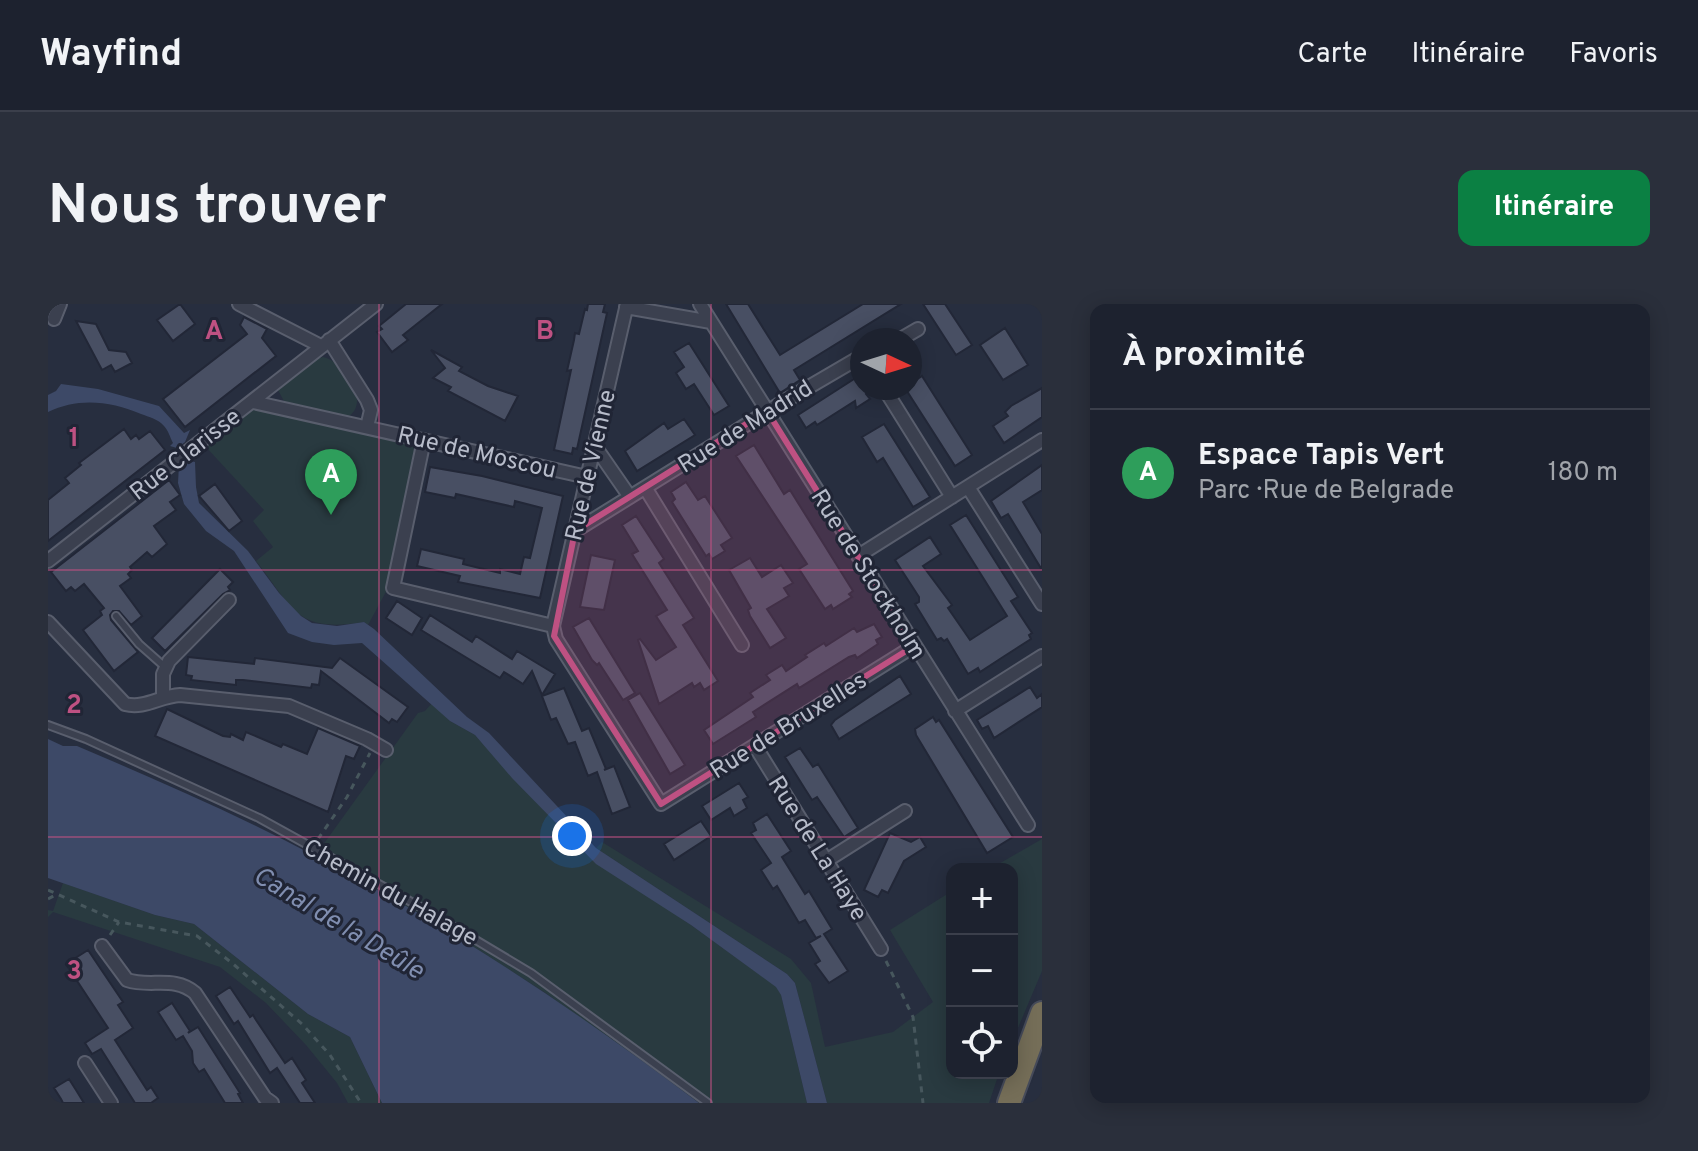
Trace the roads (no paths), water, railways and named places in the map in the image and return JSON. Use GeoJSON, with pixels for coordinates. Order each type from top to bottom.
{"type":"FeatureCollection","features":[{"type":"Feature","properties":{"kind":"highway"},"geometry":{"type":"LineString","coordinates":[[1009,1103],[1042,1013]]}},
{"type":"Feature","properties":{"kind":"street"},"geometry":{"type":"LineString","coordinates":[[54,319],[60,304]]}},
{"type":"Feature","properties":{"kind":"street"},"geometry":{"type":"LineString","coordinates":[[239,304],[325,343]]}},
{"type":"Feature","properties":{"kind":"street","name":"Rue Clarisse"},"geometry":{"type":"LineString","coordinates":[[48,561],[376,304]]}},
{"type":"Feature","properties":{"kind":"street","name":"Rue de Stockholm"},"geometry":{"type":"LineString","coordinates":[[700,304],[1028,825]]}},
{"type":"Feature","properties":{"kind":"street"},"geometry":{"type":"LineString","coordinates":[[626,306],[711,322]]}},
{"type":"Feature","properties":{"kind":"street","name":"Rue de Vienne"},"geometry":{"type":"LineString","coordinates":[[553,626],[626,306]]}},
{"type":"Feature","properties":{"kind":"street","name":"Rue de Moscou"},"geometry":{"type":"LineString","coordinates":[[325,343],[367,400],[371,410],[367,427]]}},
{"type":"Feature","properties":{"kind":"street","name":"Rue de Madrid"},"geometry":{"type":"LineString","coordinates":[[575,531],[850,363]]}},
{"type":"Feature","properties":{"kind":"street"},"geometry":{"type":"LineString","coordinates":[[891,400],[952,497]]}},
{"type":"Feature","properties":{"kind":"street","name":"Rue de Moscou"},"geometry":{"type":"LineString","coordinates":[[253,402],[587,477]]}},
{"type":"Feature","properties":{"kind":"street"},"geometry":{"type":"LineString","coordinates":[[424,440],[393,588],[553,626]]}},
{"type":"Feature","properties":{"kind":"street"},"geometry":{"type":"LineString","coordinates":[[858,556],[1042,440]]}},
{"type":"Feature","properties":{"kind":"street"},"geometry":{"type":"LineString","coordinates":[[594,445],[630,497]]}},
{"type":"Feature","properties":{"kind":"street"},"geometry":{"type":"LineString","coordinates":[[968,487],[1042,604]]}},
{"type":"Feature","properties":{"kind":"street"},"geometry":{"type":"LineString","coordinates":[[646,489],[742,645]]}},
{"type":"Feature","properties":{"kind":"street"},"geometry":{"type":"LineString","coordinates":[[163,697],[165,667],[172,656],[229,600]]}},
{"type":"Feature","properties":{"kind":"street"},"geometry":{"type":"LineString","coordinates":[[48,622],[119,700],[133,706],[163,697],[193,695],[289,706],[381,747]]}},
{"type":"Feature","properties":{"kind":"street","name":"Rue de Bruxelles"},"geometry":{"type":"LineString","coordinates":[[553,626],[556,639],[661,804],[914,646]]}},
{"type":"Feature","properties":{"kind":"street"},"geometry":{"type":"LineString","coordinates":[[955,711],[1042,656]]}},
{"type":"Feature","properties":{"kind":"street","name":"Rue de La Haye"},"geometry":{"type":"LineString","coordinates":[[755,746],[881,949]]}},
{"type":"Feature","properties":{"kind":"street"},"geometry":{"type":"LineString","coordinates":[[826,861],[905,811]]}},
{"type":"Feature","properties":{"kind":"street"},"geometry":{"type":"LineString","coordinates":[[102,946],[127,980],[171,982],[188,987],[195,993],[265,1101]]}},
{"type":"Feature","properties":{"kind":"street"},"geometry":{"type":"LineString","coordinates":[[85,1063],[111,1103]]}},
{"type":"Feature","properties":{"kind":"lane"},"geometry":{"type":"LineString","coordinates":[[116,616],[139,644],[165,667]]}},
{"type":"Feature","properties":{"kind":"lane","name":"Chemin du Halage"},"geometry":{"type":"LineString","coordinates":[[48,725],[86,739],[259,818],[424,909],[531,973],[708,1103]]}},
{"type":"Feature","properties":{"kind":"water"},"geometry":{"type":"Polygon","coordinates":[[[61,384],[98,389],[159,406],[184,433],[190,430],[185,442],[177,448],[170,446],[173,443],[169,434],[159,422],[118,406],[94,402],[71,404],[48,412],[48,395],[61,384]]]}},
{"type":"Feature","properties":{"kind":"water"},"geometry":{"type":"Polygon","coordinates":[[[186,460],[195,462],[199,503],[248,551],[279,593],[301,616],[312,623],[337,626],[364,622],[374,629],[467,717],[489,733],[596,848],[787,974],[795,983],[827,1103],[807,1103],[781,995],[776,987],[691,925],[596,864],[512,778],[475,735],[450,721],[362,643],[334,645],[312,642],[288,633],[234,551],[206,531],[184,504],[178,483],[179,464],[186,460]]]}},
{"type":"Feature","properties":{"kind":"water","name":"Canal de la Deûle"},"geometry":{"type":"Polygon","coordinates":[[[48,739],[63,746],[77,746],[197,798],[365,883],[512,971],[607,1035],[699,1103],[382,1103],[350,1037],[308,1014],[194,924],[155,915],[48,878],[48,739]]]}},
{"type":"Feature","properties":{"kind":"place","name":"Espace Tapis Vert"},"geometry":{"type":"Point","coordinates":[331,515]}}]}
